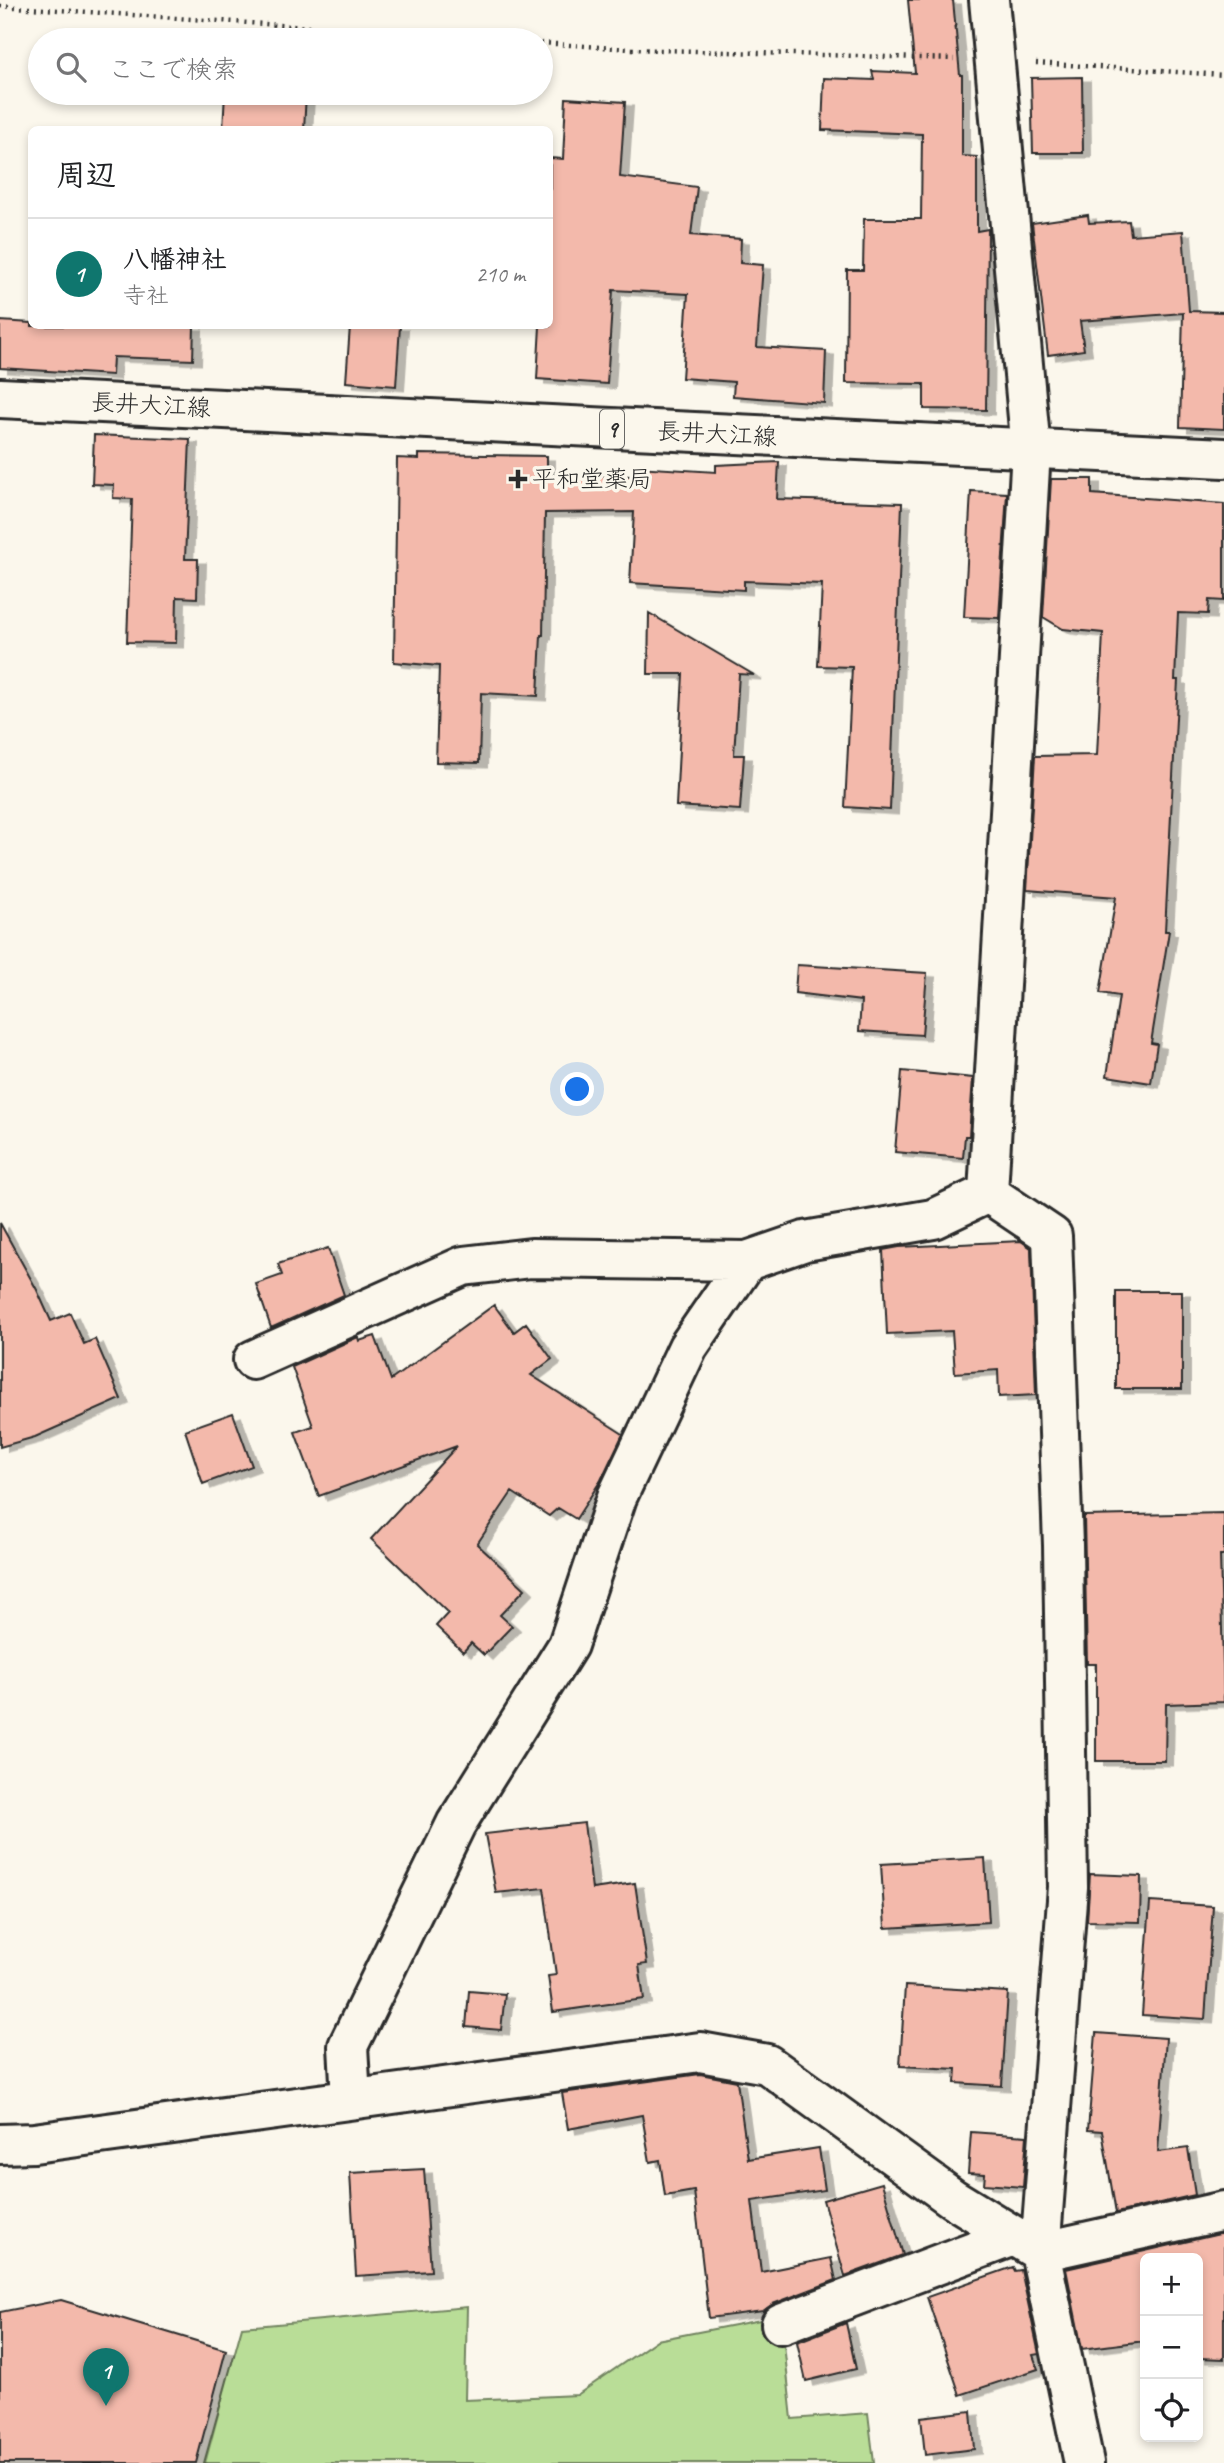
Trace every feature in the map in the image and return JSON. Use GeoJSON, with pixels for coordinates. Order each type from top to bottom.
{"type":"FeatureCollection","features":[{"type":"Feature","properties":{"kind":"main road"},"geometry":{"type":"LineString","coordinates":[[988,1193],[1031,450],[989,0]]}},
{"type":"Feature","properties":{"kind":"main road","name":"長井大江線"},"geometry":{"type":"LineString","coordinates":[[0,398],[1224,458]]}},
{"type":"Feature","properties":{"kind":"main road"},"geometry":{"type":"LineString","coordinates":[[253,1360],[463,1266],[531,1258],[747,1261],[805,1241],[933,1219],[988,1193]]}},
{"type":"Feature","properties":{"kind":"main road"},"geometry":{"type":"LineString","coordinates":[[988,1193],[1052,1236],[1063,1545],[1068,1887],[1026,2244],[1084,2463]]}},
{"type":"Feature","properties":{"kind":"main road"},"geometry":{"type":"LineString","coordinates":[[351,2099],[348,2046],[456,1824],[568,1645],[617,1497],[688,1347],[747,1261]]}},
{"type":"Feature","properties":{"kind":"main road"},"geometry":{"type":"LineString","coordinates":[[0,2144],[34,2143],[701,2052],[767,2064],[952,2198],[1026,2244]]}},
{"type":"Feature","properties":{"kind":"main road"},"geometry":{"type":"LineString","coordinates":[[781,2325],[1026,2244],[1224,2211]]}},
{"type":"Feature","properties":{"kind":"path"},"geometry":{"type":"LineString","coordinates":[[0,6],[323,28]]}},
{"type":"Feature","properties":{"kind":"path"},"geometry":{"type":"LineString","coordinates":[[553,44],[630,49],[995,60],[1224,75]]}},
{"type":"Feature","properties":{"kind":"green space"},"geometry":{"type":"Polygon","coordinates":[[[467,2307],[465,2400],[577,2395],[657,2340],[781,2316],[792,2419],[868,2413],[874,2463],[204,2463],[242,2327],[467,2307]]]}},
{"type":"Feature","properties":{"kind":"building"},"geometry":{"type":"Polygon","coordinates":[[[908,0],[953,0],[962,75],[962,156],[977,157],[977,231],[988,229],[986,410],[924,409],[924,384],[846,383],[847,270],[863,270],[864,219],[921,219],[922,134],[822,130],[824,78],[874,80],[872,71],[915,73],[908,0]]]}},
{"type":"Feature","properties":{"kind":"building"},"geometry":{"type":"Polygon","coordinates":[[[1082,77],[1083,153],[1033,153],[1031,78],[1082,77]]]}},
{"type":"Feature","properties":{"kind":"building"},"geometry":{"type":"Polygon","coordinates":[[[566,98],[625,102],[620,177],[697,187],[691,235],[741,239],[740,263],[763,265],[757,347],[826,351],[824,403],[733,396],[734,382],[682,378],[688,294],[613,290],[607,384],[537,379],[540,329],[553,329],[553,158],[563,159],[566,98]]]}},
{"type":"Feature","properties":{"kind":"building"},"geometry":{"type":"Polygon","coordinates":[[[224,105],[305,105],[304,126],[223,126],[224,105]]]}},
{"type":"Feature","properties":{"kind":"building"},"geometry":{"type":"Polygon","coordinates":[[[1088,215],[1089,223],[1129,221],[1131,235],[1183,231],[1189,311],[1224,312],[1224,429],[1180,427],[1183,313],[1080,321],[1084,350],[1048,355],[1032,223],[1088,215]]]}},
{"type":"Feature","properties":{"kind":"building"},"geometry":{"type":"Polygon","coordinates":[[[0,321],[28,323],[28,329],[194,329],[193,360],[113,357],[112,375],[0,368],[0,321]]]}},
{"type":"Feature","properties":{"kind":"building"},"geometry":{"type":"Polygon","coordinates":[[[350,329],[400,329],[396,386],[346,382],[350,329]]]}},
{"type":"Feature","properties":{"kind":"building"},"geometry":{"type":"Polygon","coordinates":[[[94,435],[190,439],[185,559],[198,559],[197,598],[177,597],[176,643],[127,642],[132,499],[113,498],[114,485],[92,484],[94,435]]]}},
{"type":"Feature","properties":{"kind":"building"},"geometry":{"type":"Polygon","coordinates":[[[419,454],[547,456],[547,475],[636,476],[637,467],[716,472],[716,465],[779,462],[777,499],[902,503],[890,810],[845,807],[852,667],[818,666],[822,584],[744,581],[744,590],[630,583],[634,512],[545,513],[543,635],[538,696],[481,693],[479,763],[436,762],[439,666],[394,662],[397,458],[419,459],[419,454]]]}},
{"type":"Feature","properties":{"kind":"building"},"geometry":{"type":"Polygon","coordinates":[[[1051,479],[1092,479],[1092,494],[1224,504],[1224,601],[1209,600],[1208,614],[1178,613],[1175,680],[1178,680],[1165,931],[1169,931],[1151,1043],[1157,1044],[1151,1083],[1107,1076],[1119,996],[1100,993],[1116,897],[1027,890],[1035,756],[1097,755],[1103,633],[1063,629],[1043,617],[1051,479]]]}},
{"type":"Feature","properties":{"kind":"building"},"geometry":{"type":"Polygon","coordinates":[[[971,491],[1007,493],[999,618],[964,617],[971,491]]]}},
{"type":"Feature","properties":{"kind":"building"},"geometry":{"type":"Polygon","coordinates":[[[649,613],[754,675],[739,674],[734,755],[744,755],[740,810],[676,806],[683,674],[648,674],[649,613]]]}},
{"type":"Feature","properties":{"kind":"building"},"geometry":{"type":"Polygon","coordinates":[[[797,965],[927,973],[922,1035],[859,1031],[861,1001],[795,993],[797,965]]]}},
{"type":"Feature","properties":{"kind":"building"},"geometry":{"type":"Polygon","coordinates":[[[902,1071],[973,1078],[969,1136],[965,1136],[963,1158],[895,1152],[902,1071]]]}},
{"type":"Feature","properties":{"kind":"building"},"geometry":{"type":"Polygon","coordinates":[[[0,1223],[51,1321],[70,1313],[84,1344],[95,1339],[121,1399],[35,1437],[0,1447],[0,1223]]]}},
{"type":"Feature","properties":{"kind":"building"},"geometry":{"type":"Polygon","coordinates":[[[1021,1241],[1031,1248],[1036,1395],[999,1397],[998,1370],[955,1373],[952,1331],[887,1334],[883,1250],[1021,1241]]]}},
{"type":"Feature","properties":{"kind":"building"},"geometry":{"type":"Polygon","coordinates":[[[328,1248],[344,1295],[271,1328],[256,1284],[282,1275],[278,1264],[328,1248]]]}},
{"type":"Feature","properties":{"kind":"building"},"geometry":{"type":"Polygon","coordinates":[[[1116,1291],[1182,1291],[1182,1389],[1116,1389],[1116,1291]]]}},
{"type":"Feature","properties":{"kind":"building"},"geometry":{"type":"Polygon","coordinates":[[[494,1305],[514,1332],[526,1323],[552,1359],[531,1375],[623,1434],[601,1480],[576,1519],[558,1508],[549,1516],[512,1492],[477,1544],[525,1589],[500,1615],[512,1626],[484,1655],[471,1643],[463,1652],[436,1626],[448,1613],[371,1539],[457,1446],[319,1496],[295,1432],[313,1426],[292,1367],[358,1337],[359,1341],[375,1336],[391,1380],[494,1305]]]}},
{"type":"Feature","properties":{"kind":"building"},"geometry":{"type":"Polygon","coordinates":[[[233,1413],[252,1466],[203,1484],[185,1430],[233,1413]]]}},
{"type":"Feature","properties":{"kind":"building"},"geometry":{"type":"Polygon","coordinates":[[[1224,1513],[1224,1555],[1220,1555],[1224,1702],[1166,1704],[1165,1761],[1096,1761],[1096,1664],[1087,1664],[1084,1516],[1224,1513]]]}},
{"type":"Feature","properties":{"kind":"building"},"geometry":{"type":"Polygon","coordinates":[[[584,1823],[592,1889],[635,1883],[647,1964],[639,1965],[644,1999],[553,2012],[548,1976],[556,1975],[544,1888],[496,1893],[485,1834],[584,1823]]]}},
{"type":"Feature","properties":{"kind":"building"},"geometry":{"type":"Polygon","coordinates":[[[985,1858],[989,1922],[885,1928],[881,1864],[985,1858]]]}},
{"type":"Feature","properties":{"kind":"building"},"geometry":{"type":"Polygon","coordinates":[[[1090,1874],[1141,1876],[1140,1922],[1087,1921],[1090,1874]]]}},
{"type":"Feature","properties":{"kind":"building"},"geometry":{"type":"Polygon","coordinates":[[[1150,1902],[1213,1906],[1205,2019],[1142,2015],[1150,1902]]]}},
{"type":"Feature","properties":{"kind":"building"},"geometry":{"type":"Polygon","coordinates":[[[905,1986],[1008,1992],[1002,2086],[955,2083],[956,2069],[900,2066],[905,1986]]]}},
{"type":"Feature","properties":{"kind":"building"},"geometry":{"type":"Polygon","coordinates":[[[469,1991],[505,1994],[501,2030],[466,2027],[469,1991]]]}},
{"type":"Feature","properties":{"kind":"building"},"geometry":{"type":"Polygon","coordinates":[[[1096,2033],[1166,2038],[1158,2152],[1188,2148],[1195,2195],[1116,2213],[1102,2131],[1088,2130],[1096,2033]]]}},
{"type":"Feature","properties":{"kind":"building"},"geometry":{"type":"Polygon","coordinates":[[[700,2074],[737,2081],[748,2159],[819,2148],[825,2190],[752,2201],[761,2272],[831,2258],[836,2280],[773,2304],[763,2311],[709,2318],[694,2191],[665,2196],[660,2160],[650,2162],[642,2115],[568,2129],[562,2093],[700,2074]]]}},
{"type":"Feature","properties":{"kind":"building"},"geometry":{"type":"Polygon","coordinates":[[[971,2132],[1027,2136],[1023,2187],[984,2184],[985,2174],[968,2173],[971,2132]]]}},
{"type":"Feature","properties":{"kind":"building"},"geometry":{"type":"Polygon","coordinates":[[[424,2169],[431,2271],[356,2276],[350,2173],[424,2169]]]}},
{"type":"Feature","properties":{"kind":"building"},"geometry":{"type":"Polygon","coordinates":[[[882,2183],[903,2255],[845,2276],[823,2200],[882,2183]]]}},
{"type":"Feature","properties":{"kind":"building"},"geometry":{"type":"Polygon","coordinates":[[[1224,2233],[1224,2359],[1203,2358],[1203,2253],[1140,2253],[1140,2342],[1082,2349],[1066,2269],[1224,2233]]]}},
{"type":"Feature","properties":{"kind":"building"},"geometry":{"type":"Polygon","coordinates":[[[1013,2267],[1015,2271],[1021,2270],[1039,2354],[1033,2355],[1038,2369],[960,2395],[927,2297],[1013,2267]]]}},
{"type":"Feature","properties":{"kind":"building"},"geometry":{"type":"Polygon","coordinates":[[[61,2300],[226,2350],[196,2463],[0,2463],[0,2312],[61,2300]]]}},
{"type":"Feature","properties":{"kind":"building"},"geometry":{"type":"Polygon","coordinates":[[[846,2323],[856,2369],[806,2381],[797,2342],[846,2323]]]}},
{"type":"Feature","properties":{"kind":"building"},"geometry":{"type":"Polygon","coordinates":[[[971,2411],[974,2449],[925,2455],[921,2417],[971,2411]]]}},
{"type":"Feature","properties":{"kind":"place","name":"平和堂薬局"},"geometry":{"type":"Point","coordinates":[518,479]}},
{"type":"Feature","properties":{"kind":"place","name":"八幡神社"},"geometry":{"type":"Point","coordinates":[106,2406]}}]}
